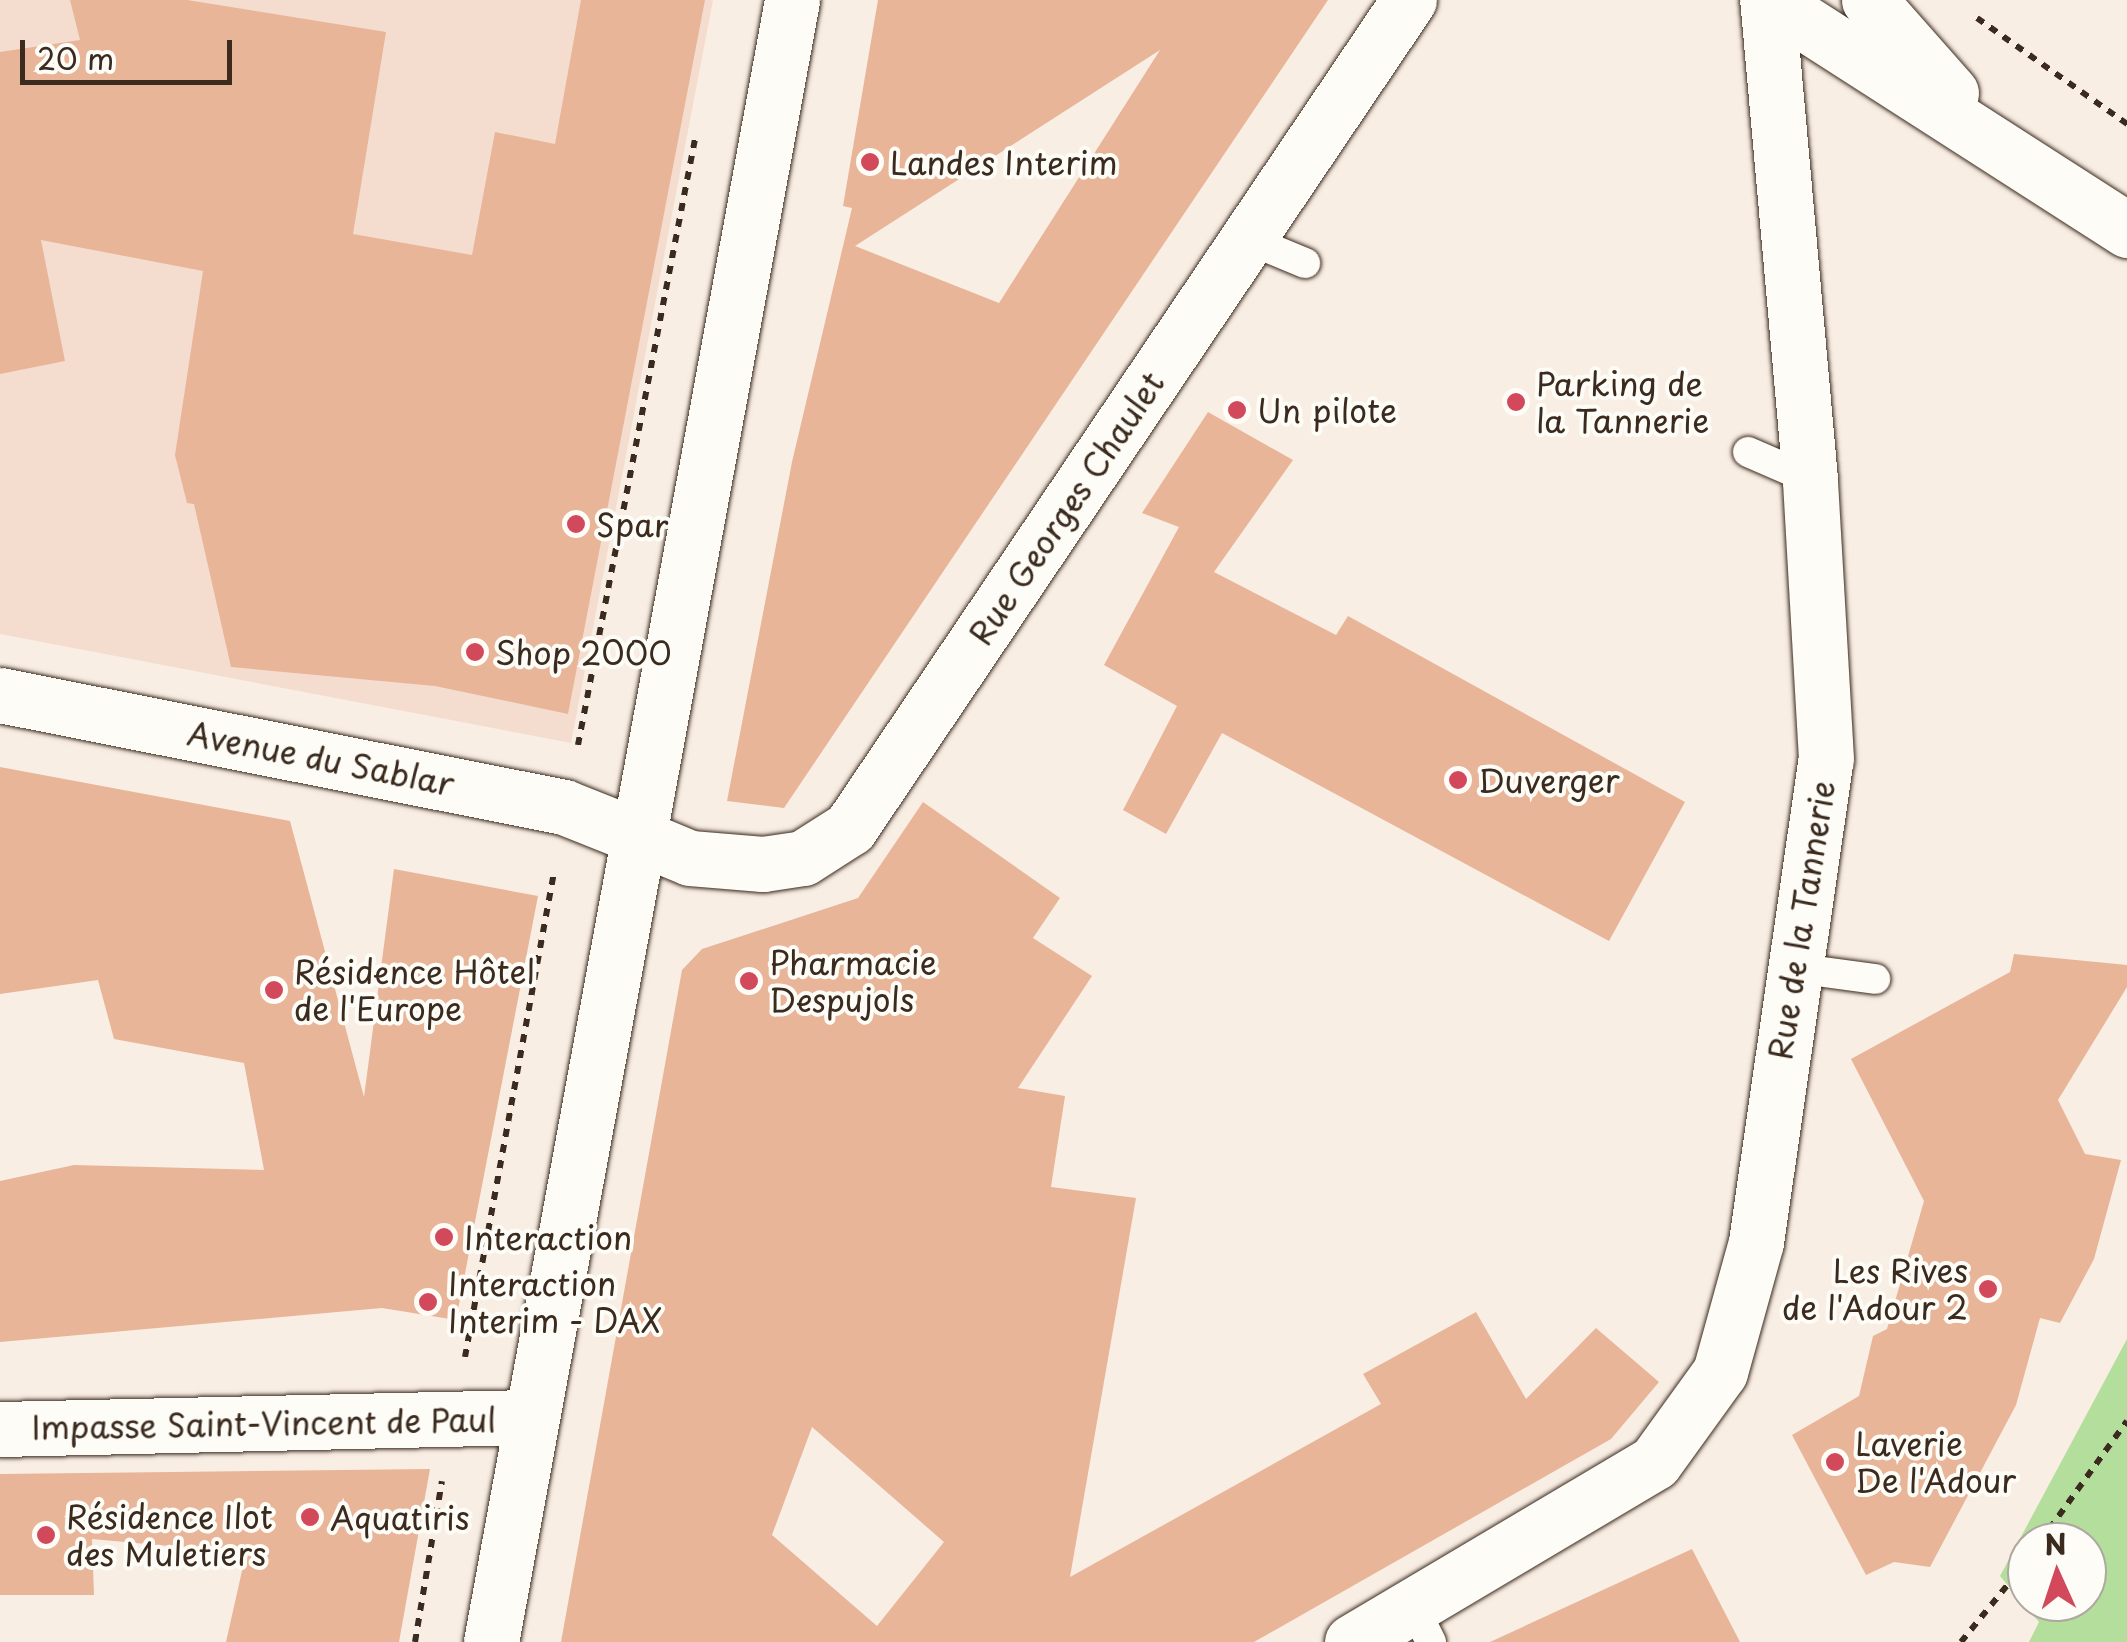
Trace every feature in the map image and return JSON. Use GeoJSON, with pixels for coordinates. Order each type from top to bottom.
{"type":"FeatureCollection","features":[{"type":"Feature","properties":{"kind":"main road"},"geometry":{"type":"LineString","coordinates":[[491,1642],[528,1417],[792,0]]}},
{"type":"Feature","properties":{"kind":"main road","name":"Rue Georges Chaulet"},"geometry":{"type":"LineString","coordinates":[[637,836],[690,858],[763,864],[803,858],[850,828],[1409,0]]}},
{"type":"Feature","properties":{"kind":"main road"},"geometry":{"type":"LineString","coordinates":[[1768,0],[1989,137],[2127,230]]}},
{"type":"Feature","properties":{"kind":"main road","name":"Rue de la Tannerie"},"geometry":{"type":"LineString","coordinates":[[1352,1642],[1422,1624],[1655,1462],[1720,1372],[1756,1242],[1826,760],[1810,479],[1768,0]]}},
{"type":"Feature","properties":{"kind":"main road"},"geometry":{"type":"LineString","coordinates":[[1869,0],[1989,137]]}},
{"type":"Feature","properties":{"kind":"main road","name":"Avenue du Sablar"},"geometry":{"type":"LineString","coordinates":[[0,695],[564,806],[637,836]]}},
{"type":"Feature","properties":{"kind":"main road","name":"Impasse Saint-Vincent de Paul"},"geometry":{"type":"LineString","coordinates":[[0,1430],[528,1417]]}},
{"type":"Feature","properties":{"kind":"lane"},"geometry":{"type":"LineString","coordinates":[[1247,238],[1304,263]]}},
{"type":"Feature","properties":{"kind":"lane"},"geometry":{"type":"LineString","coordinates":[[1748,452],[1810,479]]}},
{"type":"Feature","properties":{"kind":"lane"},"geometry":{"type":"LineString","coordinates":[[1794,968],[1875,979]]}},
{"type":"Feature","properties":{"kind":"path"},"geometry":{"type":"LineString","coordinates":[[1966,11],[2127,124]]}},
{"type":"Feature","properties":{"kind":"path"},"geometry":{"type":"LineString","coordinates":[[575,751],[586,724],[699,118]]}},
{"type":"Feature","properties":{"kind":"path"},"geometry":{"type":"LineString","coordinates":[[463,1368],[555,851]]}},
{"type":"Feature","properties":{"kind":"path"},"geometry":{"type":"LineString","coordinates":[[2054,1522],[2127,1420]]}},
{"type":"Feature","properties":{"kind":"path"},"geometry":{"type":"LineString","coordinates":[[415,1642],[445,1460]]}},
{"type":"Feature","properties":{"kind":"path"},"geometry":{"type":"LineString","coordinates":[[1961,1642],[2007,1586]]}},
{"type":"Feature","properties":{"kind":"shaded area"},"geometry":{"type":"Polygon","coordinates":[[[0,0],[713,0],[571,743],[0,634],[0,0]]]}},
{"type":"Feature","properties":{"kind":"green space"},"geometry":{"type":"Polygon","coordinates":[[[2127,1339],[2127,1642],[2029,1642],[2039,1622],[2107,1622],[2107,1522],[2029,1522],[2127,1339]]]}},
{"type":"Feature","properties":{"kind":"green space"},"geometry":{"type":"Polygon","coordinates":[[[2007,1563],[2007,1584],[2000,1576],[2007,1563]]]}},
{"type":"Feature","properties":{"kind":"building"},"geometry":{"type":"Polygon","coordinates":[[[70,0],[187,0],[386,32],[353,234],[472,255],[495,132],[555,144],[581,0],[705,0],[568,714],[435,686],[231,667],[194,504],[187,503],[175,455],[203,271],[41,240],[65,361],[0,374],[0,52],[80,40],[70,0]]]}},
{"type":"Feature","properties":{"kind":"building"},"geometry":{"type":"Polygon","coordinates":[[[878,0],[1328,0],[784,808],[727,801],[792,462],[852,208],[843,206],[878,0]],[[1160,50],[855,246],[999,303],[1160,50]]]}},
{"type":"Feature","properties":{"kind":"building"},"geometry":{"type":"Polygon","coordinates":[[[1208,412],[1293,460],[1214,572],[1336,635],[1348,616],[1685,802],[1609,941],[1222,733],[1166,834],[1123,810],[1177,706],[1104,665],[1179,527],[1142,513],[1208,412]]]}},
{"type":"Feature","properties":{"kind":"building"},"geometry":{"type":"Polygon","coordinates":[[[0,767],[290,821],[364,1097],[394,869],[538,896],[456,1320],[382,1308],[0,1342],[0,1181],[74,1165],[264,1170],[244,1063],[114,1039],[98,980],[0,994],[0,767]]]}},
{"type":"Feature","properties":{"kind":"building"},"geometry":{"type":"Polygon","coordinates":[[[923,802],[1060,898],[1033,938],[1092,976],[1018,1088],[1065,1096],[1051,1187],[1136,1198],[1070,1577],[1381,1404],[1363,1374],[1476,1312],[1526,1399],[1596,1328],[1659,1382],[1611,1439],[1254,1642],[561,1642],[682,970],[702,949],[858,898],[923,802]],[[812,1427],[772,1535],[877,1626],[944,1542],[812,1427]]]}},
{"type":"Feature","properties":{"kind":"building","name":"Les Rives de l'Adour 2"},"geometry":{"type":"Polygon","coordinates":[[[2014,954],[2127,965],[2127,987],[2058,1100],[2085,1154],[2121,1160],[2094,1259],[2060,1323],[2040,1318],[2016,1405],[1930,1567],[1894,1562],[1866,1575],[1792,1435],[1859,1396],[1873,1336],[1887,1329],[1924,1201],[1851,1059],[2010,972],[2014,954]]]}},
{"type":"Feature","properties":{"kind":"building"},"geometry":{"type":"Polygon","coordinates":[[[430,1469],[399,1642],[226,1642],[246,1553],[92,1539],[94,1595],[0,1595],[0,1474],[430,1469]]]}},
{"type":"Feature","properties":{"kind":"building"},"geometry":{"type":"Polygon","coordinates":[[[1692,1549],[1740,1642],[1490,1642],[1692,1549]]]}},
{"type":"Feature","properties":{"kind":"place","name":"Landes Interim"},"geometry":{"type":"Point","coordinates":[870,162]}},
{"type":"Feature","properties":{"kind":"place","name":"Parking de la Tannerie"},"geometry":{"type":"Point","coordinates":[1516,402]}},
{"type":"Feature","properties":{"kind":"place","name":"Un pilote"},"geometry":{"type":"Point","coordinates":[1237,410]}},
{"type":"Feature","properties":{"kind":"place","name":"Spar"},"geometry":{"type":"Point","coordinates":[576,524]}},
{"type":"Feature","properties":{"kind":"place","name":"Shop 2000"},"geometry":{"type":"Point","coordinates":[475,652]}},
{"type":"Feature","properties":{"kind":"place","name":"Duverger"},"geometry":{"type":"Point","coordinates":[1458,780]}},
{"type":"Feature","properties":{"kind":"place","name":"Pharmacie Despujols"},"geometry":{"type":"Point","coordinates":[749,981]}},
{"type":"Feature","properties":{"kind":"place","name":"Résidence Hôtel de l'Europe"},"geometry":{"type":"Point","coordinates":[274,990]}},
{"type":"Feature","properties":{"kind":"place","name":"Interaction"},"geometry":{"type":"Point","coordinates":[444,1237]}},
{"type":"Feature","properties":{"kind":"place","name":"Les Rives de l'Adour 2"},"geometry":{"type":"Point","coordinates":[1988,1289]}},
{"type":"Feature","properties":{"kind":"place","name":"Interaction Interim - DAX"},"geometry":{"type":"Point","coordinates":[428,1302]}},
{"type":"Feature","properties":{"kind":"place","name":"Laverie De l'Adour"},"geometry":{"type":"Point","coordinates":[1835,1462]}},
{"type":"Feature","properties":{"kind":"place","name":"Aquatiris"},"geometry":{"type":"Point","coordinates":[310,1517]}},
{"type":"Feature","properties":{"kind":"place","name":"Résidence Ilot des Muletiers"},"geometry":{"type":"Point","coordinates":[46,1535]}}]}
